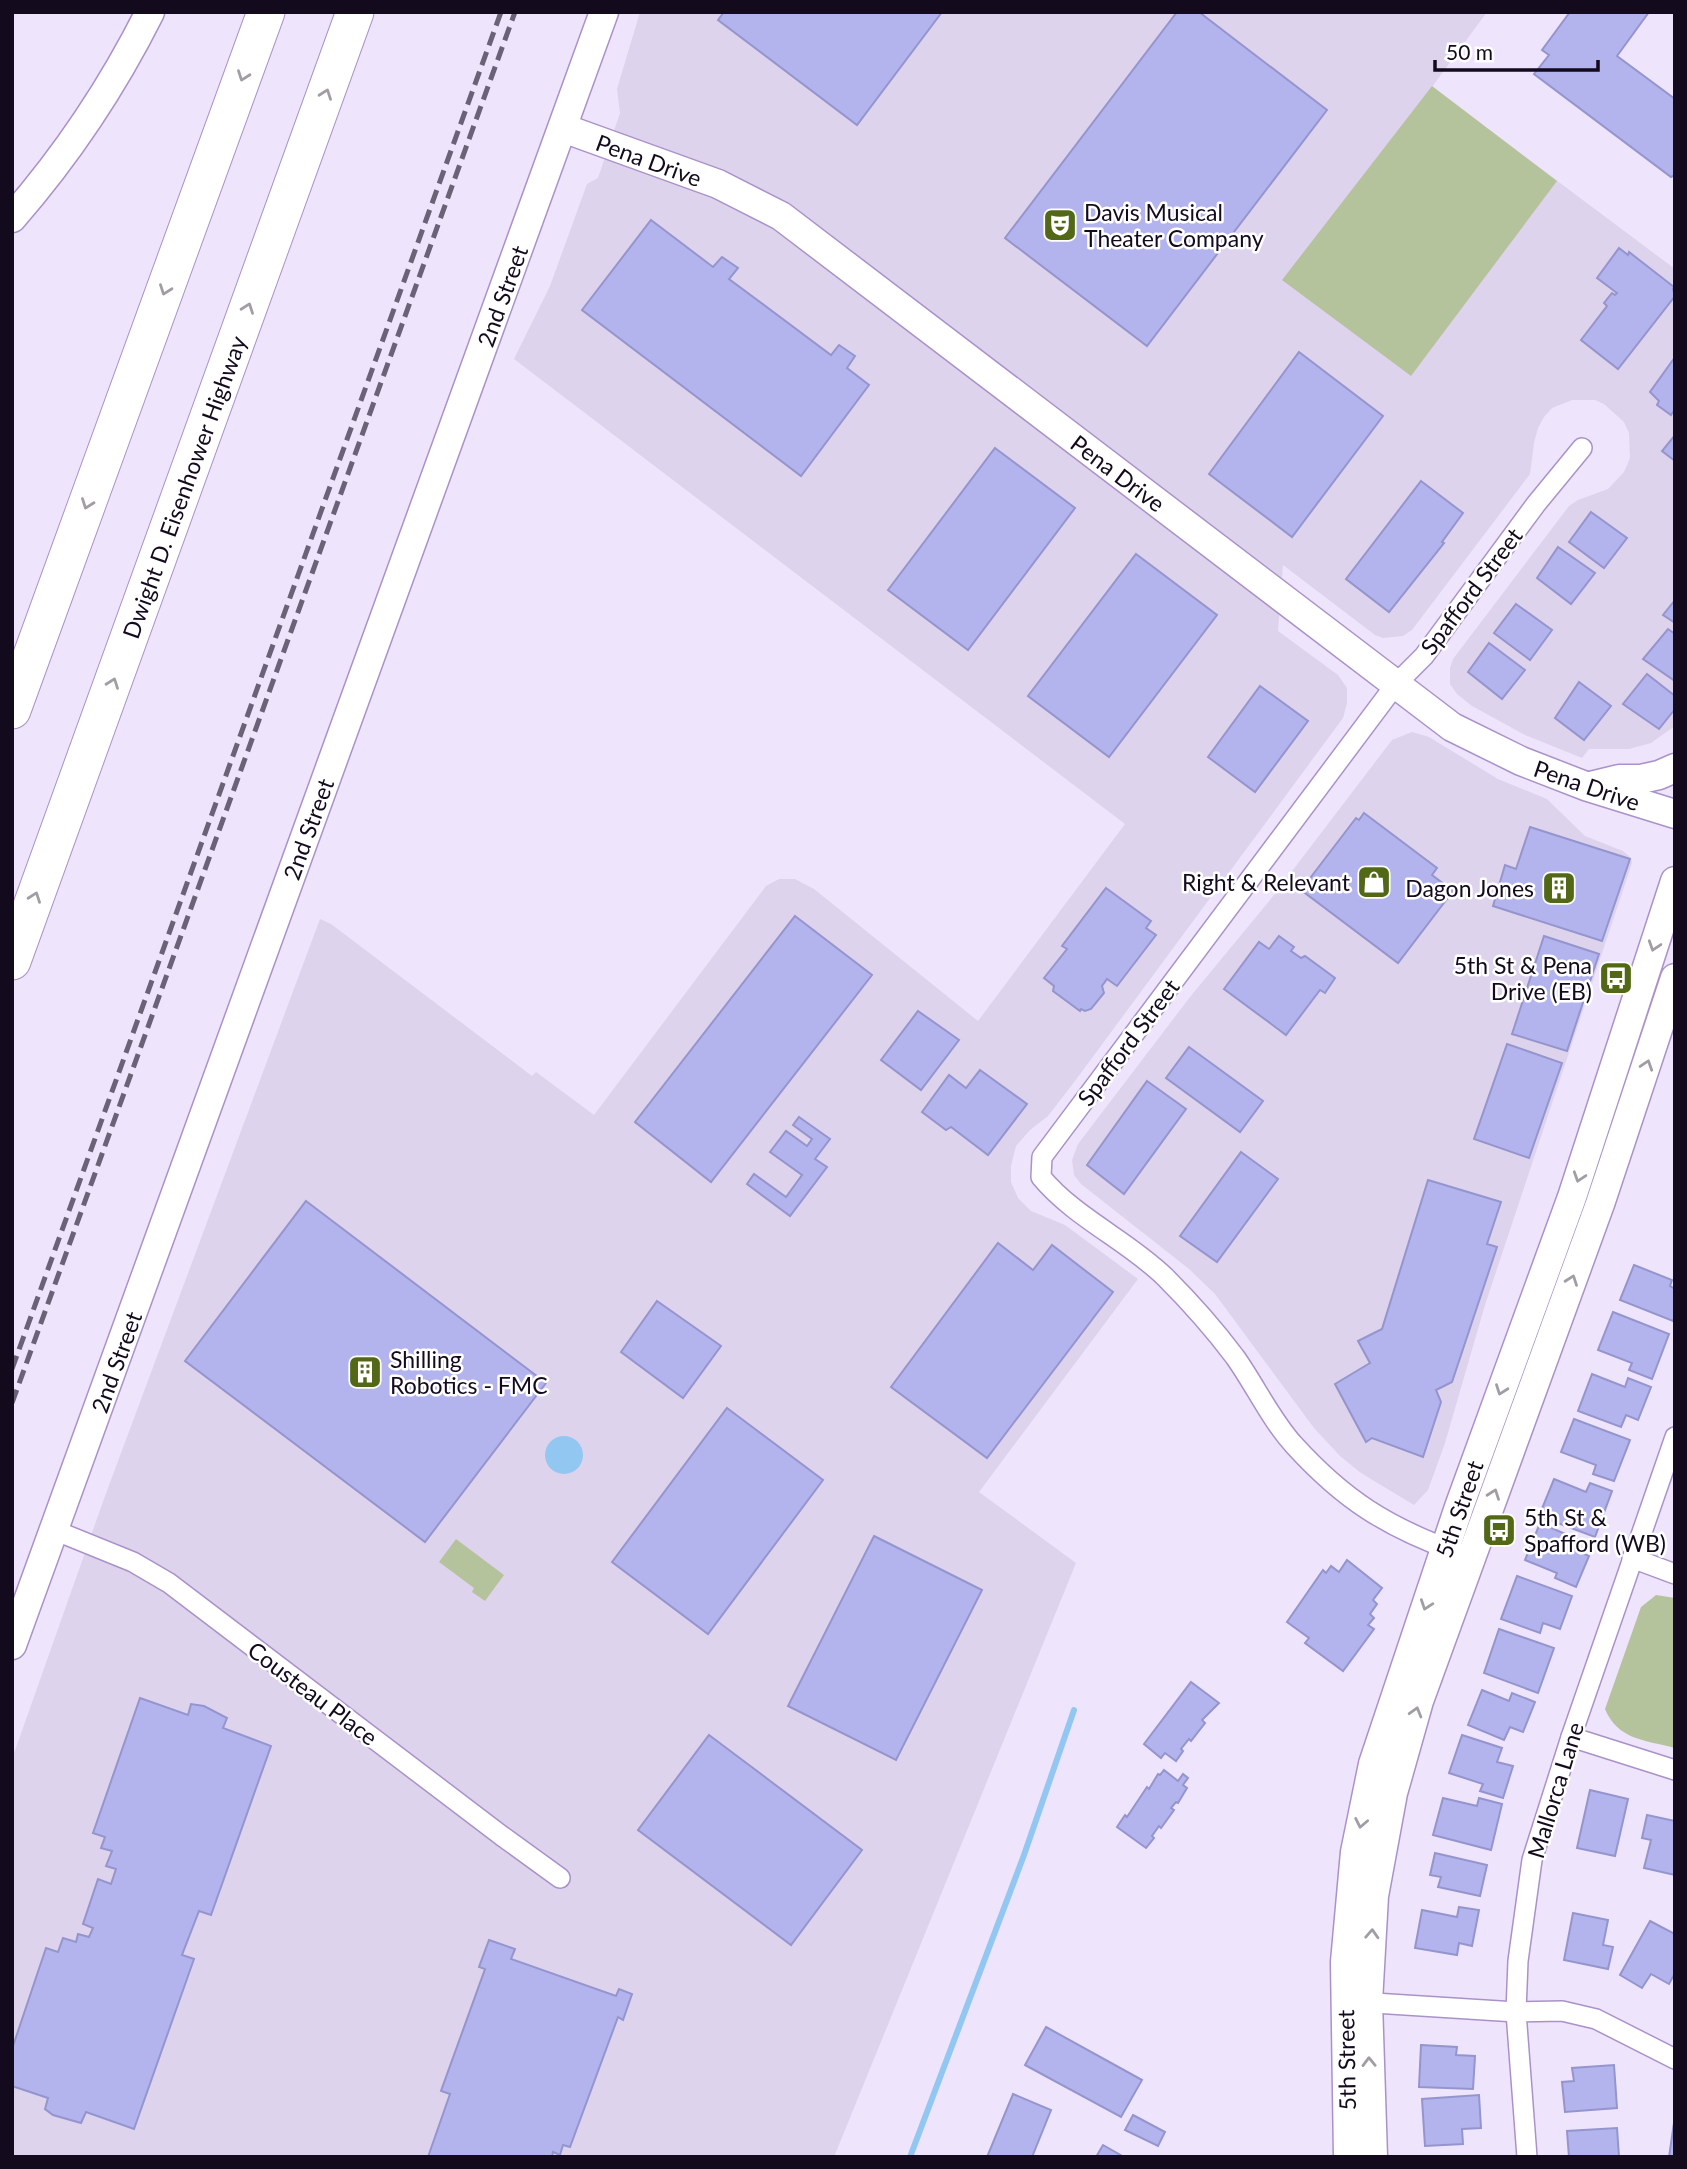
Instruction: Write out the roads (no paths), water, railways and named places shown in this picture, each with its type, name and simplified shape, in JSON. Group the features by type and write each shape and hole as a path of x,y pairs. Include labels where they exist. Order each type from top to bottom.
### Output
{"highway":[{"path":"12,710 266,12"},
{"name":"Dwight D. Eisenhower Highway","path":"12,961 355,12"}],"street":[{"path":"12,218 75,138 108,89 150,12"},
{"name":"2nd Street","path":"12,1645 604,12"},
{"name":"Pena Drive","path":"563,128 718,184 781,216 1452,727 1521,761 1588,787 1675,814"},
{"name":"Spafford Street","path":"1457,1553 1375,1517 1341,1492 1292,1444 1235,1357 1197,1310 1164,1276 1128,1245 1056,1195 1041,1177 1042,1157 1396,684 1424,656 1536,504 1582,448"},
{"path":"1588,787 1619,779 1641,779 1675,768"},
{"name":"5th Street","path":"1457,1553 1675,881"},
{"name":"5th Street","path":"1373,2157 1357,2002 1345,1962 1355,1852 1373,1763 1600,1204 1675,978"},
{"name":"Mallorca Lane","path":"1527,2157 1516,2012 1518,1961 1532,1860 1571,1737 1675,1437"},
{"name":"Cousteau Place","path":"54,1530 133,1562 169,1583 560,1878"},
{"path":"1632,1558 1675,1574"},
{"path":"1571,1737 1675,1770"},
{"path":"1357,2002 1516,2012 1562,2011 1596,2019 1675,2059"},
{"name":"5th Street","path":"1348,2157 1357,2002"}],"water":[{"path":"564,1436 577,1442 583,1455 577,1468 564,1474 551,1468 545,1455 551,1442"}],"waterway":[{"path":"910,2157 1024,1855 1074,1710"}],"railway":[{"path":"12,1369 501,12"},
{"path":"12,1403 515,12"}],"place":[{"name":"Davis Musical Theater Company","path":"1060,225"},
{"name":"Right & Relevant","path":"1374,882"},
{"name":"Dagon Jones","path":"1559,888"},
{"name":"5th St & Pena Drive (EB)","path":"1616,978"},
{"name":"Shilling Robotics - FMC","path":"365,1372"},
{"name":"5th St & Spafford (WB)","path":"1499,1530"}]}
